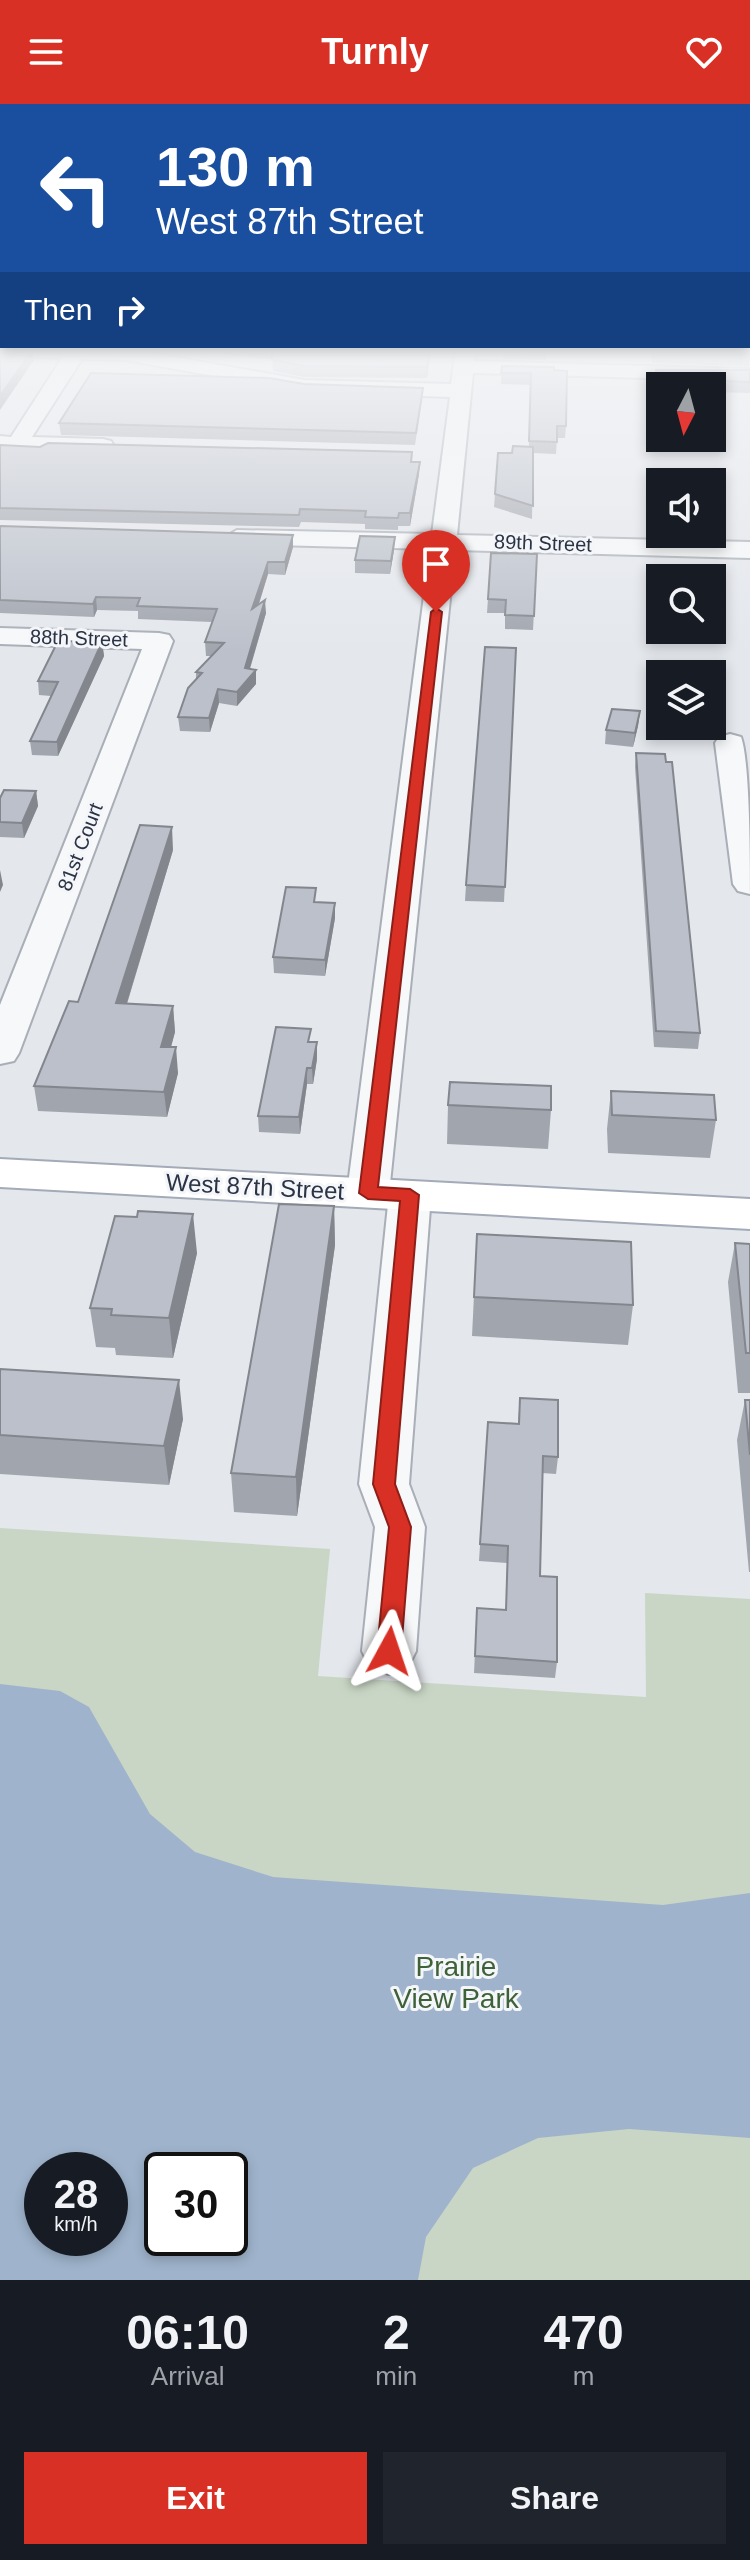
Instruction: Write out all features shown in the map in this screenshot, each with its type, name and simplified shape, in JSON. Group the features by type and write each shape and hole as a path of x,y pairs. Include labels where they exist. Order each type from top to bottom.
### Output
{"main road":[{"name":"West 87th Street","path":"0,1173 750,1214"}],"street":[{"path":"389,1651 400,1527 384,1484 389,1194 445,542 445,450"},
{"name":"89th Street","path":"208,536 750,550"},
{"name":"88th Street","path":"0,636 159,641"},
{"name":"81st Court","path":"0,1053 159,641"},
{"path":"730,743 750,884"}],"green space":[{"name":"Prairie View Park","path":"0,1528 330,1549 318,1676 646,1697 645,1593 750,1599 750,2280 0,2280"}],"water":[{"path":"0,1684 60,1691 89,1707 150,1814 195,1852 273,1877 663,1905 750,1893 750,2138 629,2129 538,2138 473,2168 426,2237 418,2280 0,2280"}],"building":[{"path":"0,450 412,452 411,462 420,462 410,513 399,513 398,518 365,517 366,511 300,509 299,515 0,508"},
{"path":"512,450 533,450 533,506 495,494 498,453 512,453"},
{"path":"0,526 293,535 285,562 268,562 252,609 265,600 245,668 256,670 237,692 218,689 209,718 178,717 188,688 202,673 196,672 224,643 205,642 217,609 137,606 140,598 96,597 93,604 0,600"},
{"path":"360,536 395,537 391,561 355,560"},
{"path":"491,553 537,554 534,616 505,615 506,600 488,599"},
{"path":"58,641 102,642 57,742 30,741 58,682 38,681"},
{"path":"485,647 516,648 505,887 466,885"},
{"path":"612,709 640,711 635,733 606,730"},
{"path":"636,753 665,754 666,762 672,762 700,1033 656,1031"},
{"path":"4,790 36,791 22,823 0,822 0,798"},
{"path":"140,825 172,827 116,1003 173,1006 161,1047 176,1047 164,1092 34,1086 69,1001 78,1002"},
{"path":"286,887 316,888 314,902 335,903 325,960 273,957"},
{"path":"276,1027 311,1029 308,1042 317,1042 312,1068 307,1068 299,1117 258,1116"},
{"path":"450,1082 551,1086 551,1110 448,1105"},
{"path":"611,1091 714,1095 716,1120 612,1115"},
{"path":"279,1204 334,1206 296,1477 231,1473"},
{"path":"138,1211 193,1214 169,1318 111,1315 112,1309 90,1308 115,1216 137,1217"},
{"path":"477,1234 631,1242 633,1305 474,1297"},
{"path":"735,1243 750,1244 750,1353 746,1353"},
{"path":"0,1369 179,1380 164,1446 0,1435"},
{"path":"520,1398 558,1400 558,1457 543,1456 540,1576 557,1577 557,1662 475,1656 477,1608 506,1610 508,1546 480,1544 488,1422 519,1424"},
{"path":"745,1400 750,1400 750,1455"}],"route":[{"path":"389,1651 400,1527 384,1484 410,1195 368,1193 436,612"}]}
